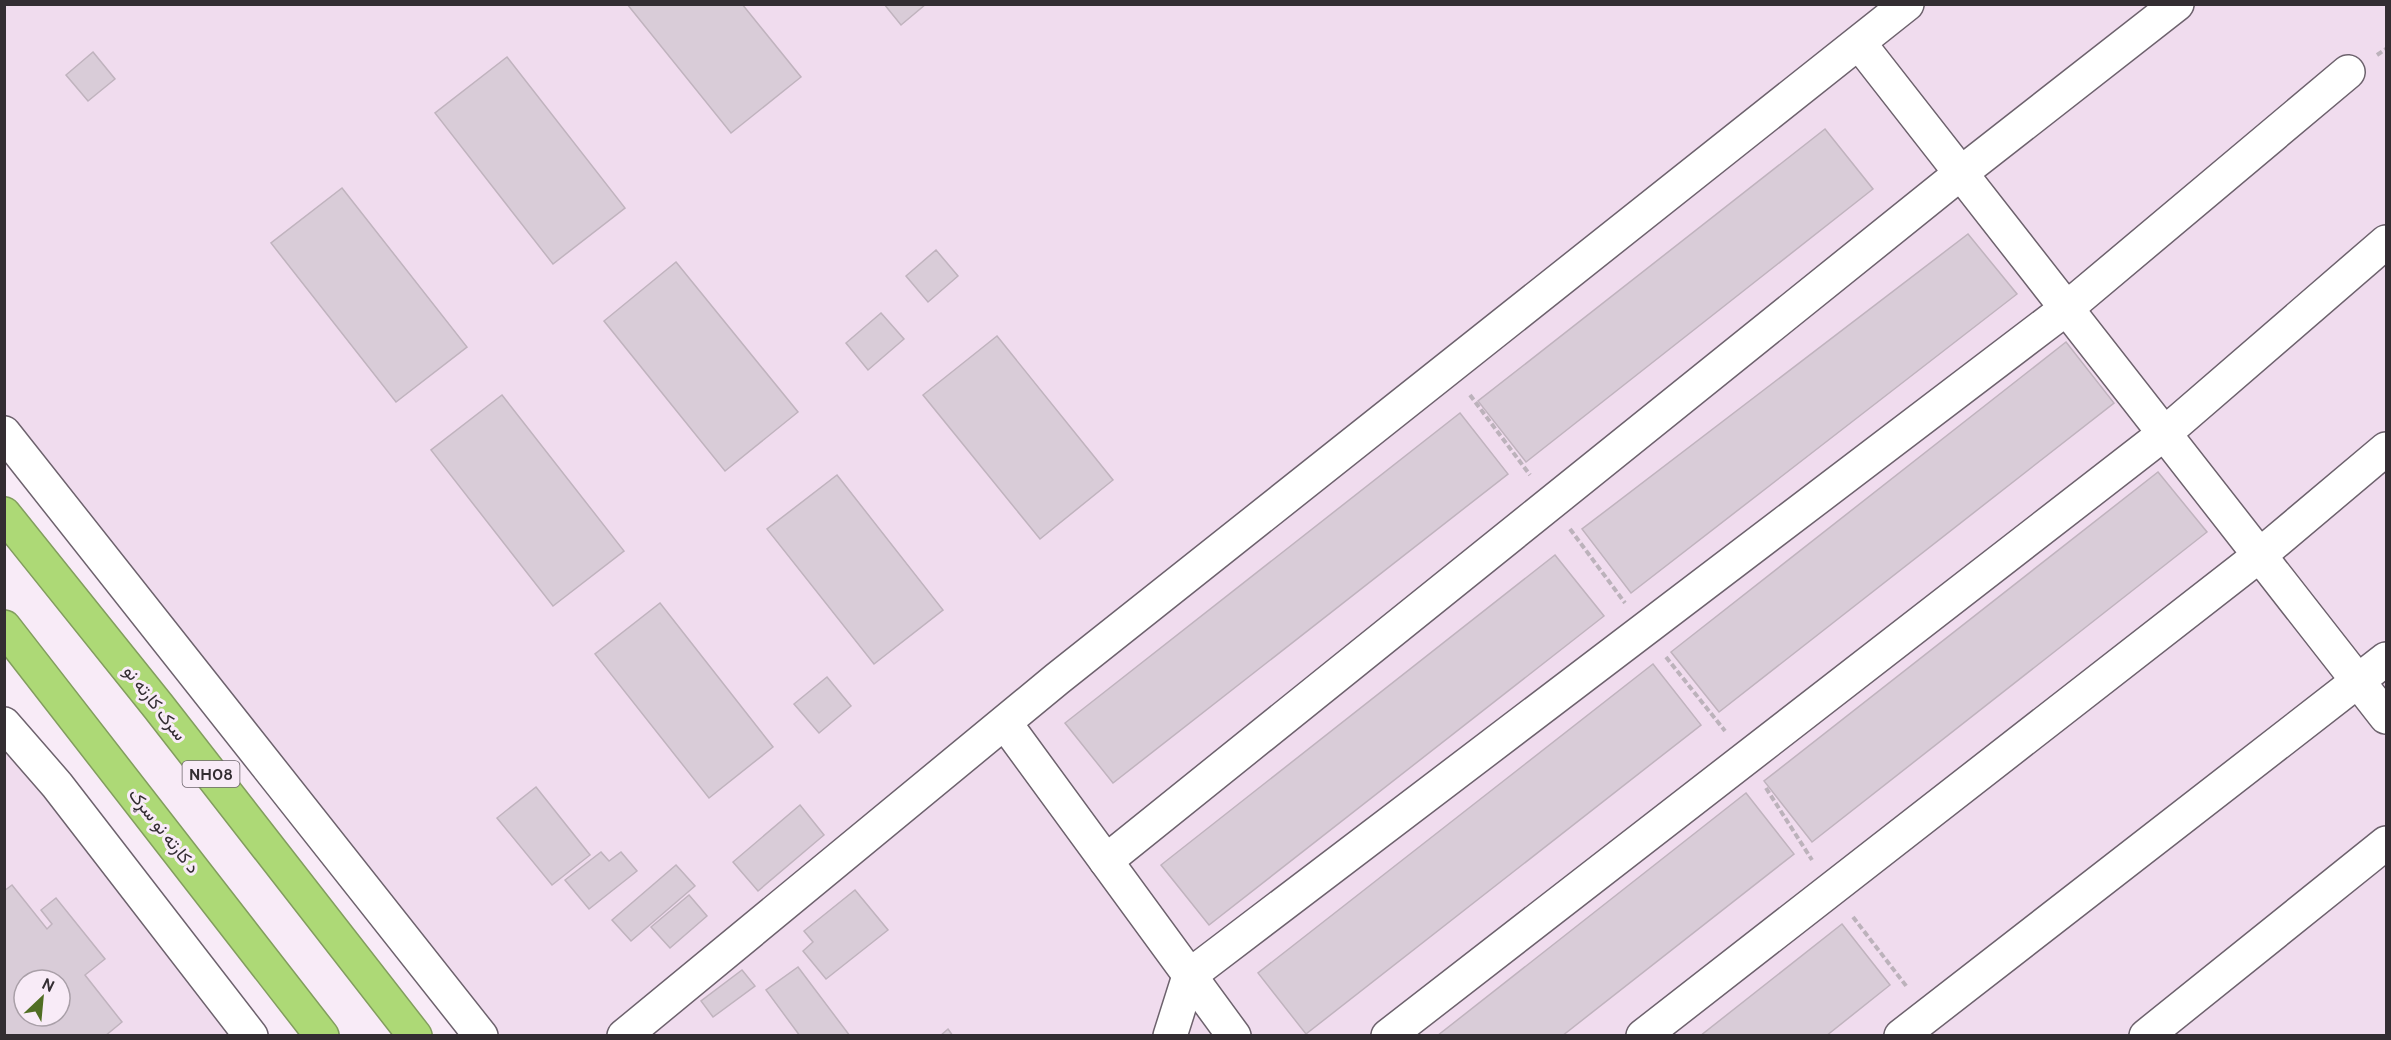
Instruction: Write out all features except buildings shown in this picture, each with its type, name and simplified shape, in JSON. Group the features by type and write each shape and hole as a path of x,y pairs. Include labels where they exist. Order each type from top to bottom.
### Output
{"highway":[{"name":"سرک کارته نو","path":"4,514 158,706 415,1035"},
{"name":"د کارته نو سړک","path":"4,627 322,1035"}],"street":[{"path":"624,1035 1005,723 1907,4"},
{"path":"1106,861 1961,173 2177,4"},
{"path":"1859,43 2386,717"},
{"path":"1170,1035 1189,976 2067,308 2348,72"},
{"path":"1388,1035 2165,433 2386,242"},
{"path":"4,433 482,1035"},
{"path":"1643,1035 2260,555 2386,449"},
{"path":"1900,1035 2386,659"},
{"path":"1005,723 1234,1035"},
{"path":"4,724 57,785 251,1035"},
{"path":"2146,1035 2386,843"}],"path":[{"path":"1450,367 1644,630 1746,757 1831,889 1927,1014"}],"shaded area":[{"path":"5,5 2386,5 2386,1035 481,1035 5,433"},
{"path":"4,724 251,1035 5,1035"}]}
